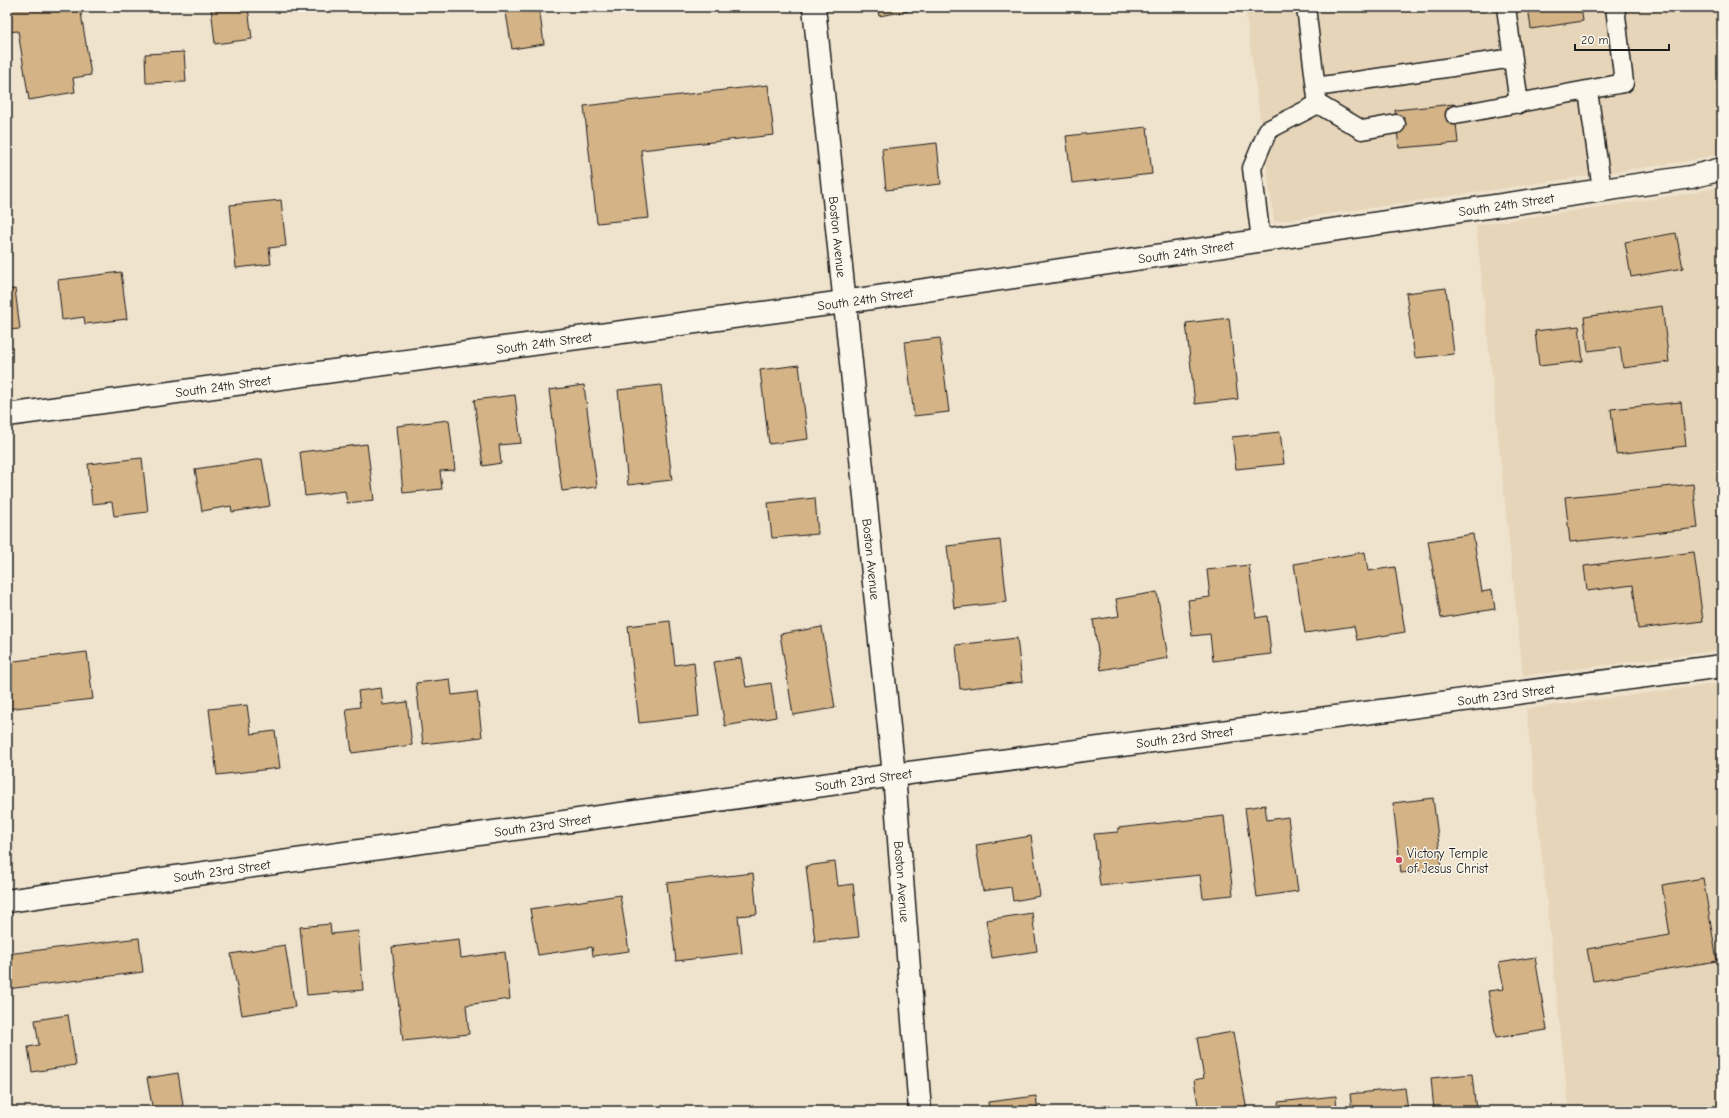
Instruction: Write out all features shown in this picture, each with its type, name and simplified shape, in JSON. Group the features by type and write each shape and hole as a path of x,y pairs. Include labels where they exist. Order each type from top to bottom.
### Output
{"street":[{"name":"Boston Avenue","path":"814,7 894,776 920,1111"},
{"name":"South 24th Street","path":"7,415 844,302 1691,177 1722,169"},
{"name":"South 23rd Street","path":"7,901 894,776 1722,666"}],"lane":[{"path":"1306,7 1317,96 1362,130 1396,124"},
{"path":"1506,7 1519,104"},
{"path":"1455,115 1624,83 1615,7"},
{"path":"1260,240 1252,168 1268,130 1317,96 1513,58"},
{"path":"1588,91 1602,190"}],"shaded area":[{"path":"1245,7 1719,7 1722,31 1722,153 1688,161 1274,222"},
{"path":"1722,186 1722,650 1523,676 1476,225 1693,193"},
{"path":"1722,683 1722,1111 1569,1111 1526,709"}],"building":[{"path":"7,7 80,7 91,75 73,78 75,92 29,100 18,31 7,32"},
{"path":"211,7 248,7 252,39 215,44"},
{"path":"505,7 539,7 544,44 512,49"},
{"path":"877,7 907,7 908,11 879,16"},
{"path":"1528,7 1581,7 1583,21 1531,29"},
{"path":"184,52 186,82 146,83 145,54"},
{"path":"768,85 774,135 641,150 649,218 597,223 584,106"},
{"path":"1454,104 1458,143 1399,148 1395,110"},
{"path":"1147,127 1152,174 1072,183 1066,136"},
{"path":"937,143 941,184 886,190 882,149"},
{"path":"281,200 286,246 269,248 271,264 236,268 230,205"},
{"path":"1676,233 1683,268 1631,277 1625,242"},
{"path":"121,272 127,319 85,324 84,317 62,320 58,280"},
{"path":"1446,288 1454,354 1415,358 1406,293"},
{"path":"15,289 20,329 7,330 7,290"},
{"path":"1662,306 1669,362 1623,368 1620,347 1588,351 1584,317"},
{"path":"1229,318 1238,399 1195,404 1186,323"},
{"path":"1579,326 1583,361 1539,366 1535,331"},
{"path":"940,338 949,412 914,416 905,342"},
{"path":"799,365 808,439 769,444 760,370"},
{"path":"584,385 597,487 562,491 549,390"},
{"path":"661,385 672,480 628,485 618,390"},
{"path":"515,395 521,443 499,445 501,463 483,466 474,400"},
{"path":"1681,402 1686,446 1616,454 1611,409"},
{"path":"449,420 455,470 440,471 442,489 403,493 397,426"},
{"path":"1280,432 1284,464 1236,469 1232,437"},
{"path":"367,444 374,500 347,503 345,491 305,496 300,452"},
{"path":"142,458 148,512 114,516 112,502 92,504 88,464"},
{"path":"262,459 270,506 232,512 231,506 202,511 195,469"},
{"path":"1693,484 1698,528 1570,542 1565,497"},
{"path":"815,498 818,534 772,538 768,503"},
{"path":"1473,534 1482,592 1492,590 1495,609 1441,618 1428,541"},
{"path":"1000,540 1007,602 954,608 947,546"},
{"path":"1365,552 1368,571 1395,567 1405,632 1357,640 1354,626 1305,633 1294,564"},
{"path":"1694,552 1703,621 1638,629 1633,585 1587,591 1584,566"},
{"path":"1249,565 1256,618 1267,616 1271,654 1213,661 1210,634 1192,636 1188,600 1210,597 1207,570"},
{"path":"1157,592 1168,658 1101,670 1093,620 1119,616 1116,599"},
{"path":"670,621 675,665 694,662 699,716 639,723 628,626"},
{"path":"822,627 835,708 793,715 780,634"},
{"path":"1017,638 1022,682 960,689 956,645"},
{"path":"87,652 93,699 7,709 7,662"},
{"path":"741,658 746,687 771,683 776,717 725,726 714,662"},
{"path":"450,679 452,695 477,692 482,737 423,744 416,683"},
{"path":"381,688 383,705 407,702 412,745 352,753 346,709 360,707 358,691"},
{"path":"247,705 251,734 275,731 280,768 217,775 209,709"},
{"path":"1433,798 1442,868 1401,873 1393,803"},
{"path":"1265,805 1267,820 1288,817 1298,891 1257,897 1245,808"},
{"path":"1224,816 1233,895 1203,898 1200,875 1100,886 1094,834 1118,832 1118,828"},
{"path":"1031,836 1040,896 1013,901 1011,887 983,891 976,845"},
{"path":"835,862 838,886 853,884 859,937 815,942 806,866"},
{"path":"753,873 757,914 738,916 742,953 676,961 667,883"},
{"path":"1703,878 1717,961 1593,981 1587,949 1670,935 1662,885"},
{"path":"620,895 629,951 593,956 592,947 538,955 530,909"},
{"path":"1032,913 1037,951 992,958 986,920"},
{"path":"330,924 331,934 358,931 363,990 307,995 300,927"},
{"path":"139,938 143,972 7,989 7,954"},
{"path":"459,939 461,958 505,952 510,999 466,1005 469,1034 403,1041 392,947"},
{"path":"285,945 295,1007 242,1015 231,954"},
{"path":"1535,957 1547,1030 1496,1038 1488,991 1504,989 1499,963"},
{"path":"68,1015 76,1065 32,1072 28,1047 39,1045 35,1020"},
{"path":"1233,1032 1247,1111 1199,1111 1194,1080 1204,1078 1197,1038"},
{"path":"178,1073 184,1111 153,1111 147,1078"},
{"path":"1472,1074 1476,1111 1434,1111 1431,1078"},
{"path":"1405,1088 1408,1111 1352,1111 1350,1094"},
{"path":"1036,1096 1038,1111 989,1111 988,1102"},
{"path":"1336,1096 1337,1111 1279,1111 1278,1102"}],"place":[{"name":"Victory Temple of Jesus Christ","path":"1399,860"}]}
